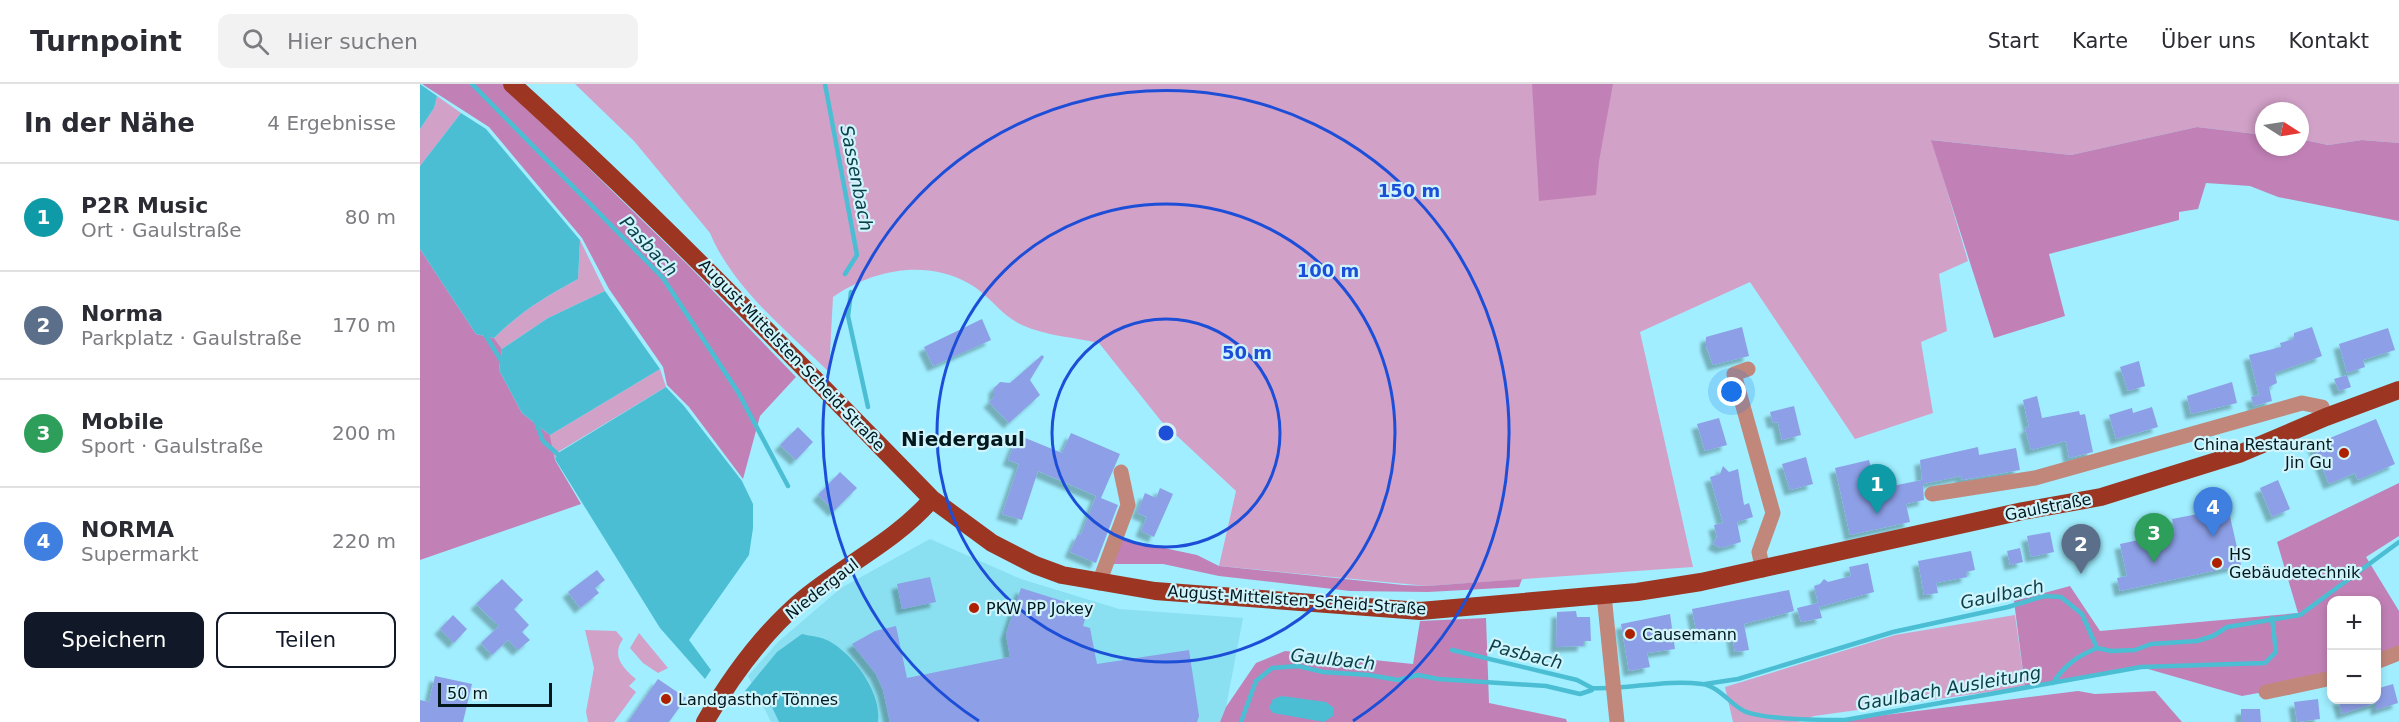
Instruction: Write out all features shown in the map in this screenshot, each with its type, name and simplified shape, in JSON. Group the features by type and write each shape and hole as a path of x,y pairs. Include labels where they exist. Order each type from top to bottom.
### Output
{"main road":[{"name":"August-Mittelsten-Scheid-Straße","path":"512,84 606,168 687,248 932,499 966,526 1015,556 1062,575 1155,591 1420,611 1604,595"},
{"name":"Gaulstraße","path":"1604,595 1701,582 1763,570 1866,545 2101,497 2239,454 2326,417 2399,390"},
{"name":"Niedergaul","path":"705,722 724,690 763,638 802,600 915,519 932,499"}],"street":[{"path":"1748,369 1734,374 1773,513 1759,552 1763,570"},
{"name":"Gaulstraße","path":"1932,494 2035,477 2302,403 2322,407 2326,417"},
{"path":"1099,583 1128,505 1121,472"},
{"path":"1604,595 1617,722"},
{"path":"2381,660 2399,653"},
{"path":"2265,692 2327,679"}],"shaded area":[{"path":"420,84 437,96 434,108 420,129"},
{"path":"422,84 503,84 688,265 796,377 760,416 743,479 689,407 667,385 663,367 609,289 582,238 489,127"},
{"path":"575,84 2399,84 2399,143 2362,140 2328,145 2309,141 2309,102 2255,102 2255,134 2197,127 2071,155 1932,140 1968,261 1939,274 1947,331 1921,342 1933,413 1855,439 1750,282 1640,332 1693,567 1427,586 1219,566 1236,491 1161,421 1099,343 1050,334 1022,325 1014,321 975,287 951,276 934,271 917,270 882,274 864,280 833,297 829,372 762,308 732,272 710,233 634,141"},
{"path":"1532,84 1613,84 1599,161 1596,195 1539,201"},
{"path":"437,96 461,113 420,166 420,129 434,108"},
{"path":"461,113 486,129 580,240 578,279 534,305 494,338 476,334 420,249 420,166"},
{"path":"2197,127 2255,134 2255,156 2309,156 2309,141 2328,145 2362,140 2399,143 2399,221 2278,197 2250,186 2206,183 2198,209 2179,212 2179,220 2049,254 2065,316 1994,338 1931,140 2071,155"},
{"path":"580,240 605,291 548,318 502,349 494,338 534,305 578,279"},
{"path":"420,249 476,334 494,338 502,349 499,370 522,413 550,435 555,460 581,504 420,560"},
{"path":"605,291 660,369 550,435 522,413 499,370 502,349 548,318"},
{"path":"660,369 666,387 558,452 555,459 550,435"},
{"path":"666,387 684,406 742,481 753,504 753,528 749,555 689,640 711,670 705,679 660,628 555,459 558,453"},
{"path":"2399,483 2399,536 2366,557 2399,611 2399,653 2381,660 2381,596 2327,596 2327,679 2322,681 2242,696 2141,667 2025,687 2014,601 2070,586 2100,631 2298,613 2277,542"},
{"path":"930,539 1021,579 1119,609 1243,618 1226,707 1220,722 771,722 748,676 778,642 841,588"},
{"path":"1122,539 1197,555 1219,566 1403,585 1427,586 1522,579 1519,587 1428,592 1350,591 1219,576 1163,564 1111,564"},
{"path":"2015,615 2025,687 1814,716 1797,722 1733,722 1725,687 1895,635"},
{"path":"1486,618 1489,703 1566,719 1567,722 1220,722 1226,707 1256,663 1285,651 1413,664 1420,621"},
{"path":"585,630 616,631 623,639 618,651 620,661 636,679 629,686 636,692 614,722 588,722 586,712 594,668"},
{"path":"639,633 668,668 658,673 643,663 630,648"},
{"path":"802,634 829,641 857,665 876,699 878,722 779,722 772,707 753,701 745,691 777,652"},
{"path":"2078,691 2095,694 2155,691 2182,722 1828,722"},
{"path":"1282,696 1326,702 1334,708 1333,716 1324,722 1273,713 1269,708 1273,699"}],"building":[{"path":"982,319 991,340 933,366 924,347"},
{"path":"1742,327 1749,356 1713,365 1706,346 1706,337"},
{"path":"2312,327 2322,356 2275,373 2277,383 2269,387 2272,401 2254,406 2251,397 2259,395 2249,355 2281,347 2280,343 2294,339 2294,333"},
{"path":"2388,328 2395,350 2363,360 2365,367 2347,373 2339,344"},
{"path":"1042,355 1044,357 1030,380 1040,395 1009,423 989,402 994,397 994,388 1000,382 1010,383"},
{"path":"2139,361 2145,386 2128,391 2120,367"},
{"path":"2347,375 2351,387 2339,391 2334,379"},
{"path":"2232,382 2237,403 2191,414 2187,396"},
{"path":"2037,396 2042,418 2079,411 2080,415 2085,414 2093,452 2069,458 2066,441 2031,450 2025,428 2029,427 2023,400"},
{"path":"1794,406 1801,435 1782,440 1778,422 1773,423 1770,412"},
{"path":"2152,407 2158,427 2116,439 2109,415 2132,408 2133,413"},
{"path":"1719,418 1727,445 1705,451 1697,424"},
{"path":"2376,419 2395,464 2358,480 2355,473 2329,484 2313,445"},
{"path":"798,427 813,442 796,460 780,445"},
{"path":"1071,433 1120,454 1101,498 1038,471 1022,520 1002,514 1019,464 1008,460 1018,435 1062,453"},
{"path":"1978,447 1979,455 2016,448 2020,470 1962,480 1961,476 1923,484 1924,500 1906,504 1910,522 1850,535 1835,468 1869,460 1877,489 1922,480 1920,460"},
{"path":"1806,457 1813,484 1790,490 1782,464"},
{"path":"1723,466 1729,472 1738,469 1744,505 1749,503 1753,517 1737,522 1741,542 1721,548 1713,544 1717,537 1714,525 1723,523 1710,477 1720,474"},
{"path":"840,472 857,488 834,511 818,495"},
{"path":"2278,480 2290,509 2272,517 2260,488"},
{"path":"1160,488 1173,494 1154,537 1141,531 1147,517 1137,513 1145,493 1156,498"},
{"path":"1096,496 1118,505 1096,563 1070,552 1078,534 1081,535"},
{"path":"2224,509 2229,512 2241,565 2120,591 2117,578 2127,576 2120,544 2175,532 2172,519"},
{"path":"2050,532 2054,552 2031,557 2027,536"},
{"path":"2020,548 2023,562 2010,565 2007,551"},
{"path":"1971,551 1975,570 1966,572 1967,577 1936,583 1938,593 1924,595 1918,561"},
{"path":"1868,563 1874,592 1819,607 1822,618 1801,622 1797,608 1818,603 1814,586 1820,584 1824,579 1828,582 1851,576 1849,567"},
{"path":"597,570 605,580 595,588 599,593 580,608 568,592"},
{"path":"930,577 936,602 902,609 897,584"},
{"path":"502,579 523,600 514,609 529,625 522,632 530,640 518,650 508,640 492,655 481,643 499,626 476,604"},
{"path":"1021,588 1088,609 1083,626 1090,628 1097,664 1189,650 1199,716 1197,722 890,722 883,690 876,674 852,644 875,631 896,626 907,678 1010,657 1006,634"},
{"path":"1789,590 1794,611 1744,624 1749,650 1735,652 1731,630 1697,636 1692,609"},
{"path":"1576,611 1577,617 1590,617 1591,641 1583,641 1583,646 1556,647 1557,612"},
{"path":"1670,614 1675,649 1647,653 1650,667 1629,671 1621,624"},
{"path":"453,615 467,629 454,643 440,629"},
{"path":"435,676 472,684 463,722 420,722 420,700 429,702"},
{"path":"658,679 686,698 669,722 628,722"},
{"path":"2393,684 2398,703 2376,710 2376,704 2381,704 2381,688"},
{"path":"2318,699 2320,719 2297,722 2294,702"},
{"path":"2339,704 2373,704 2342,714"},
{"path":"2241,709 2260,709 2261,722 2241,722"}],"waterway":[{"name":"Pasbach","path":"472,84 663,278 738,392 788,486"},
{"name":"Sassenbach","path":"825,84 857,255 845,274"},
{"name":"Sassenbach","path":"851,292 848,316 868,407"},
{"path":"483,331 502,362"},
{"path":"536,422 543,441 562,458"},
{"name":"Gaulbach","path":"1705,684 1738,679 1893,632 2008,607 2044,596 2061,597 2082,614 2097,648 2111,651 2135,650 2151,644 2197,641 2213,636 2227,627 2300,615 2399,542"},
{"name":"Gaulbach Ausleitung","path":"1241,722 1256,681 1272,668 1298,666 1323,672 1369,675 1398,680 1418,675 1438,679 1546,686 1580,694 1592,688 1674,683 1702,684 1714,688 1739,708 1753,714 1793,719 1845,720 2141,667 2265,663 2276,652 2272,618"},
{"path":"2053,683 2072,662 2097,648"},
{"name":"Pasbach","path":"1452,650 1577,680 1592,688"}],"place":[{"name":"China Restaurant Jin Gu","path":"2344,453"},
{"name":"P2R Music","path":"1877,514"},
{"name":"NORMA","path":"2213,537"},
{"name":"Mobile","path":"2154,563"},
{"name":"HS Gebäudetechnik","path":"2217,563"},
{"name":"Norma","path":"2081,574"},
{"name":"PKW PP Jokey","path":"974,608"},
{"name":"Causemann","path":"1630,634"},
{"name":"Landgasthof Tönnes","path":"666,699"}],"district":[{"name":"Niedergaul","path":"963,439"}]}
